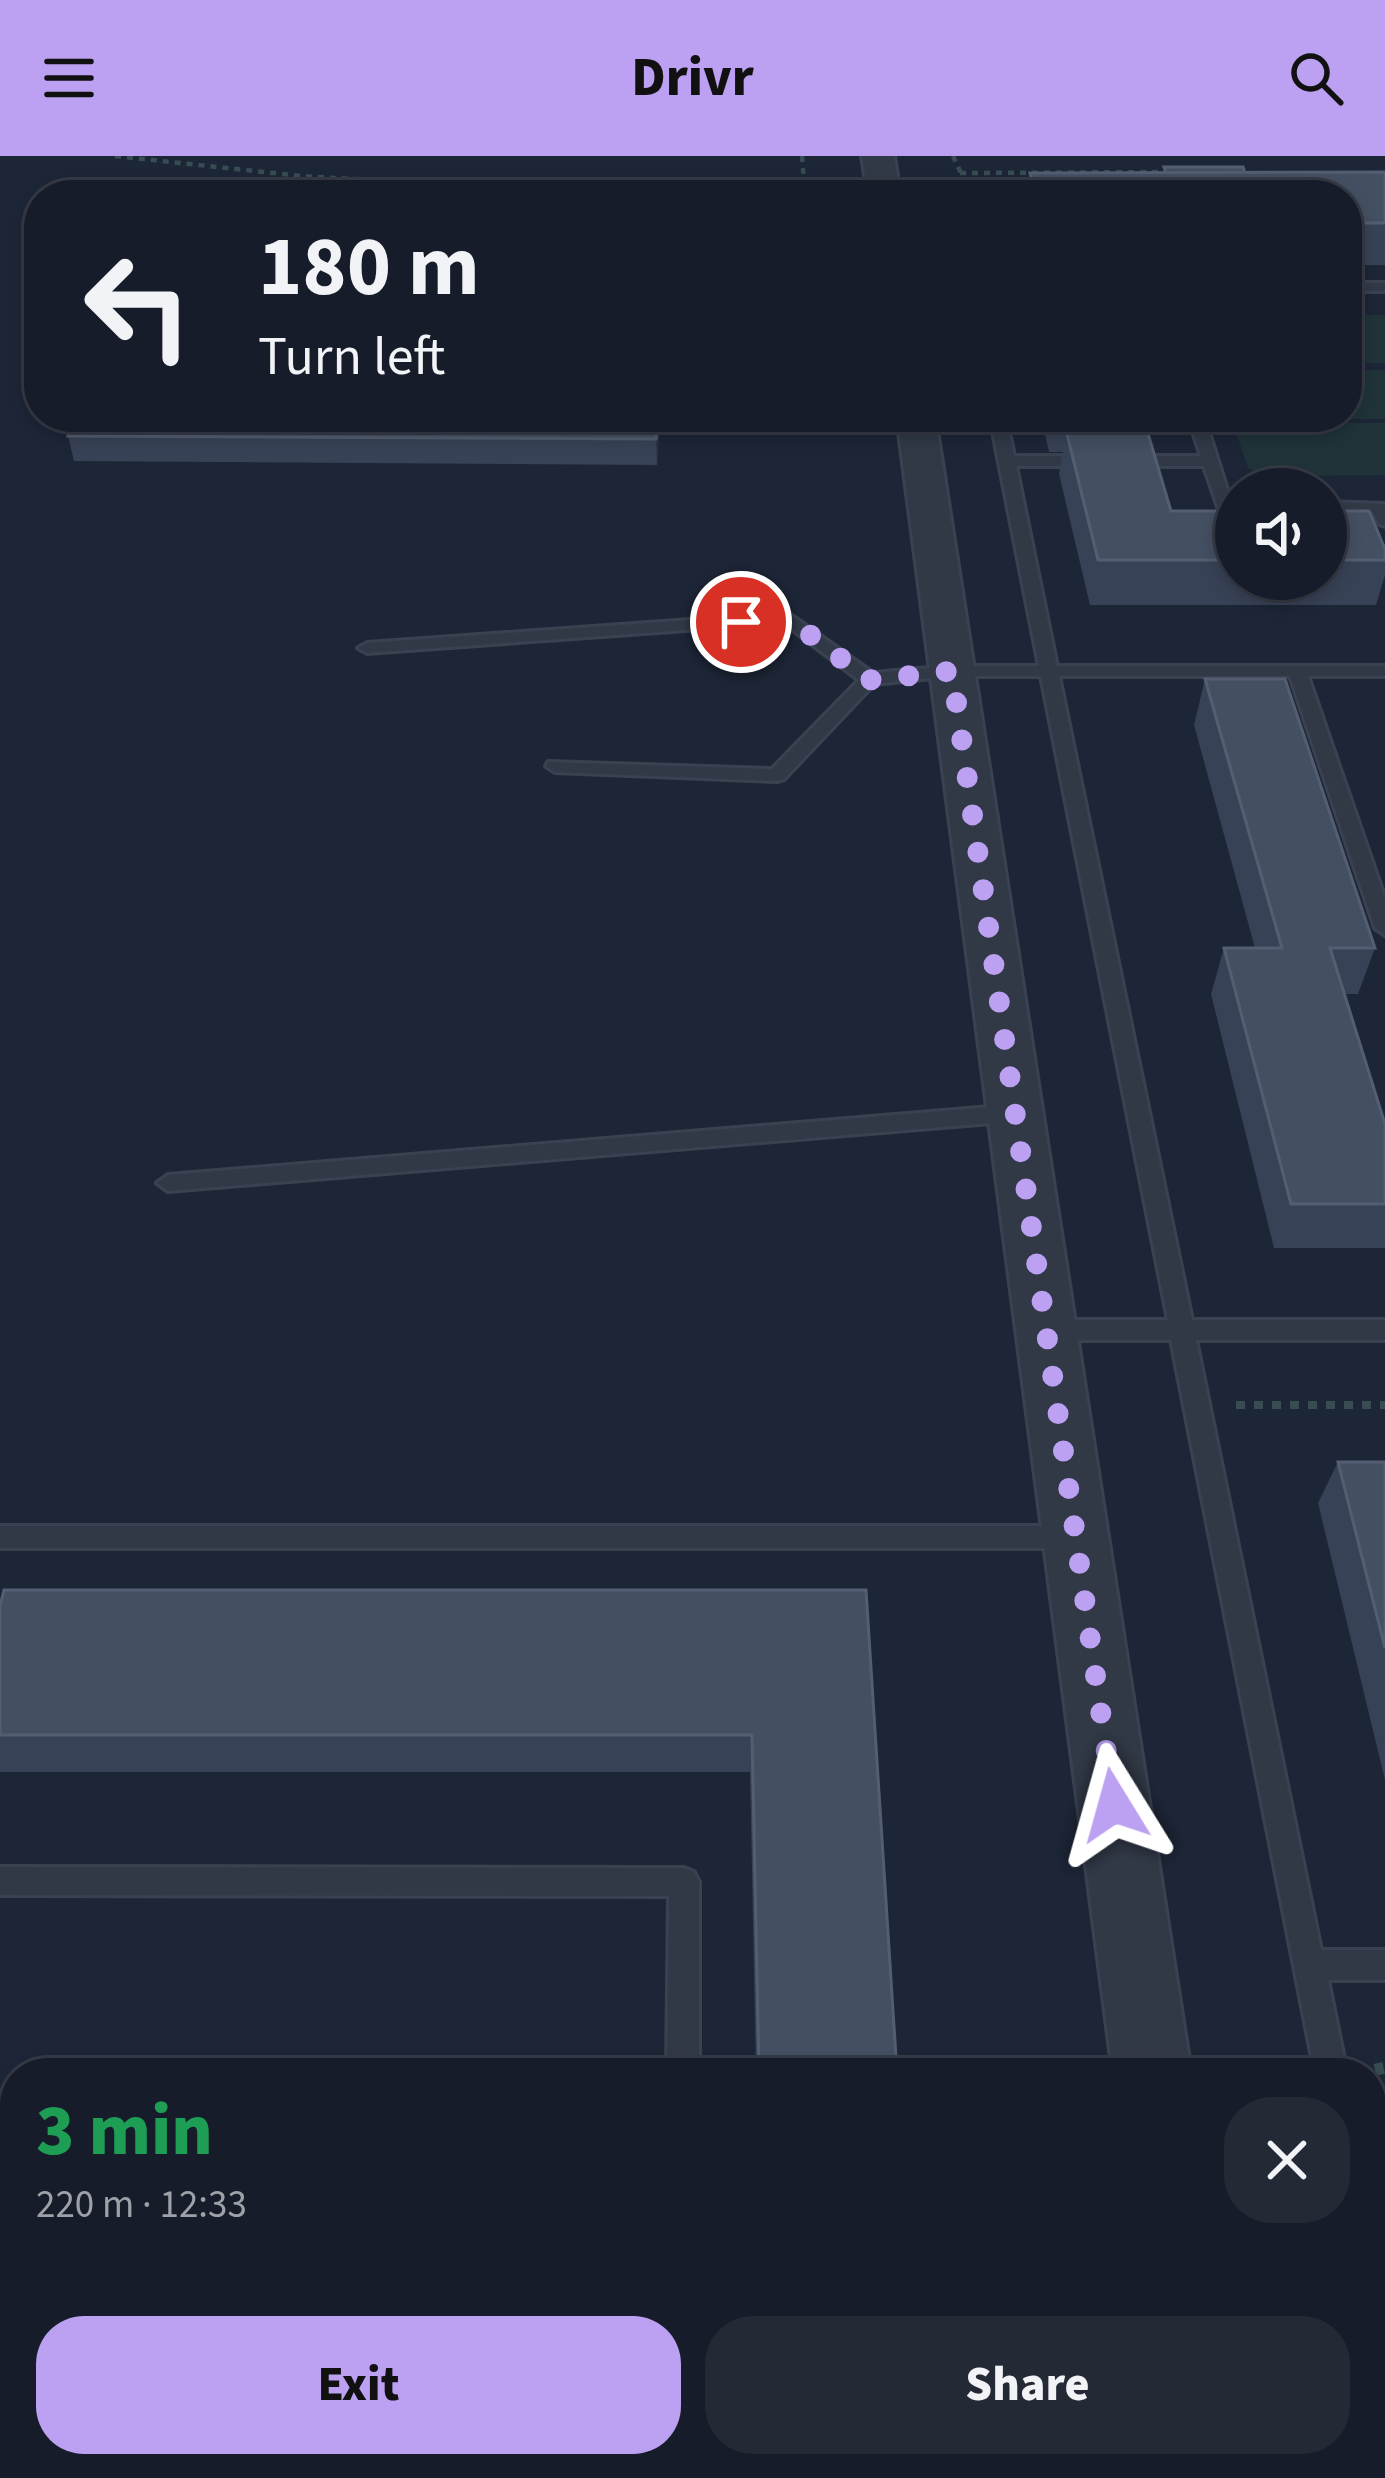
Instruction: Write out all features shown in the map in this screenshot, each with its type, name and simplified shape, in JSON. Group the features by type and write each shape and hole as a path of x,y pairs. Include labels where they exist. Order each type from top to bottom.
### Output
{"street":[{"path":"918,432 1150,2058"}],"lane":[{"path":"1001,432 1328,2058"},
{"path":"1201,432 1215,475"},
{"path":"1006,461 1210,461"},
{"path":"1347,507 1379,507 1385,521"},
{"path":"367,648 788,618 869,680"},
{"path":"556,766 777,775 869,680 952,671 1385,671"},
{"path":"1297,671 1385,928"},
{"path":"168,1183 1015,1113"},
{"path":"1046,1330 1385,1330"},
{"path":"0,1537 1076,1537"},
{"path":"0,1881 684,1882 683,2058"},
{"path":"1310,1965 1385,1965"}],"path":[{"path":"115,156 371,180"},
{"path":"952,156 964,180"},
{"path":"960,173 1184,172"},
{"path":"1197,1406 1385,1406"}],"green space":[{"path":"1362,315 1385,315 1385,363 1362,363"},
{"path":"1362,370 1385,370 1385,419 1362,419"},
{"path":"1362,423 1385,423 1385,475 1347,475 1347,468 1248,468 1236,432 1362,432"}],"building":[{"path":"1164,167 1243,167 1245,173 1166,173"},
{"path":"1385,172 1385,223 1362,223 1362,180 1032,180 1030,173"},
{"path":"70,432 657,432 656,439 68,436"},
{"path":"1066,432 1148,432 1171,511 1215,511 1215,560 1098,560"},
{"path":"1347,511 1369,511 1385,560 1347,560"},
{"path":"1205,679 1285,679 1375,948 1330,948 1385,1124 1385,1204 1291,1204 1224,948 1282,948"},
{"path":"1338,1462 1385,1462 1385,1648"},
{"path":"4,1590 866,1590 896,2058 759,2058 752,1735 0,1735"}],"route":[{"path":"741,622 788,618 869,680 952,671 1114,1805"}]}
